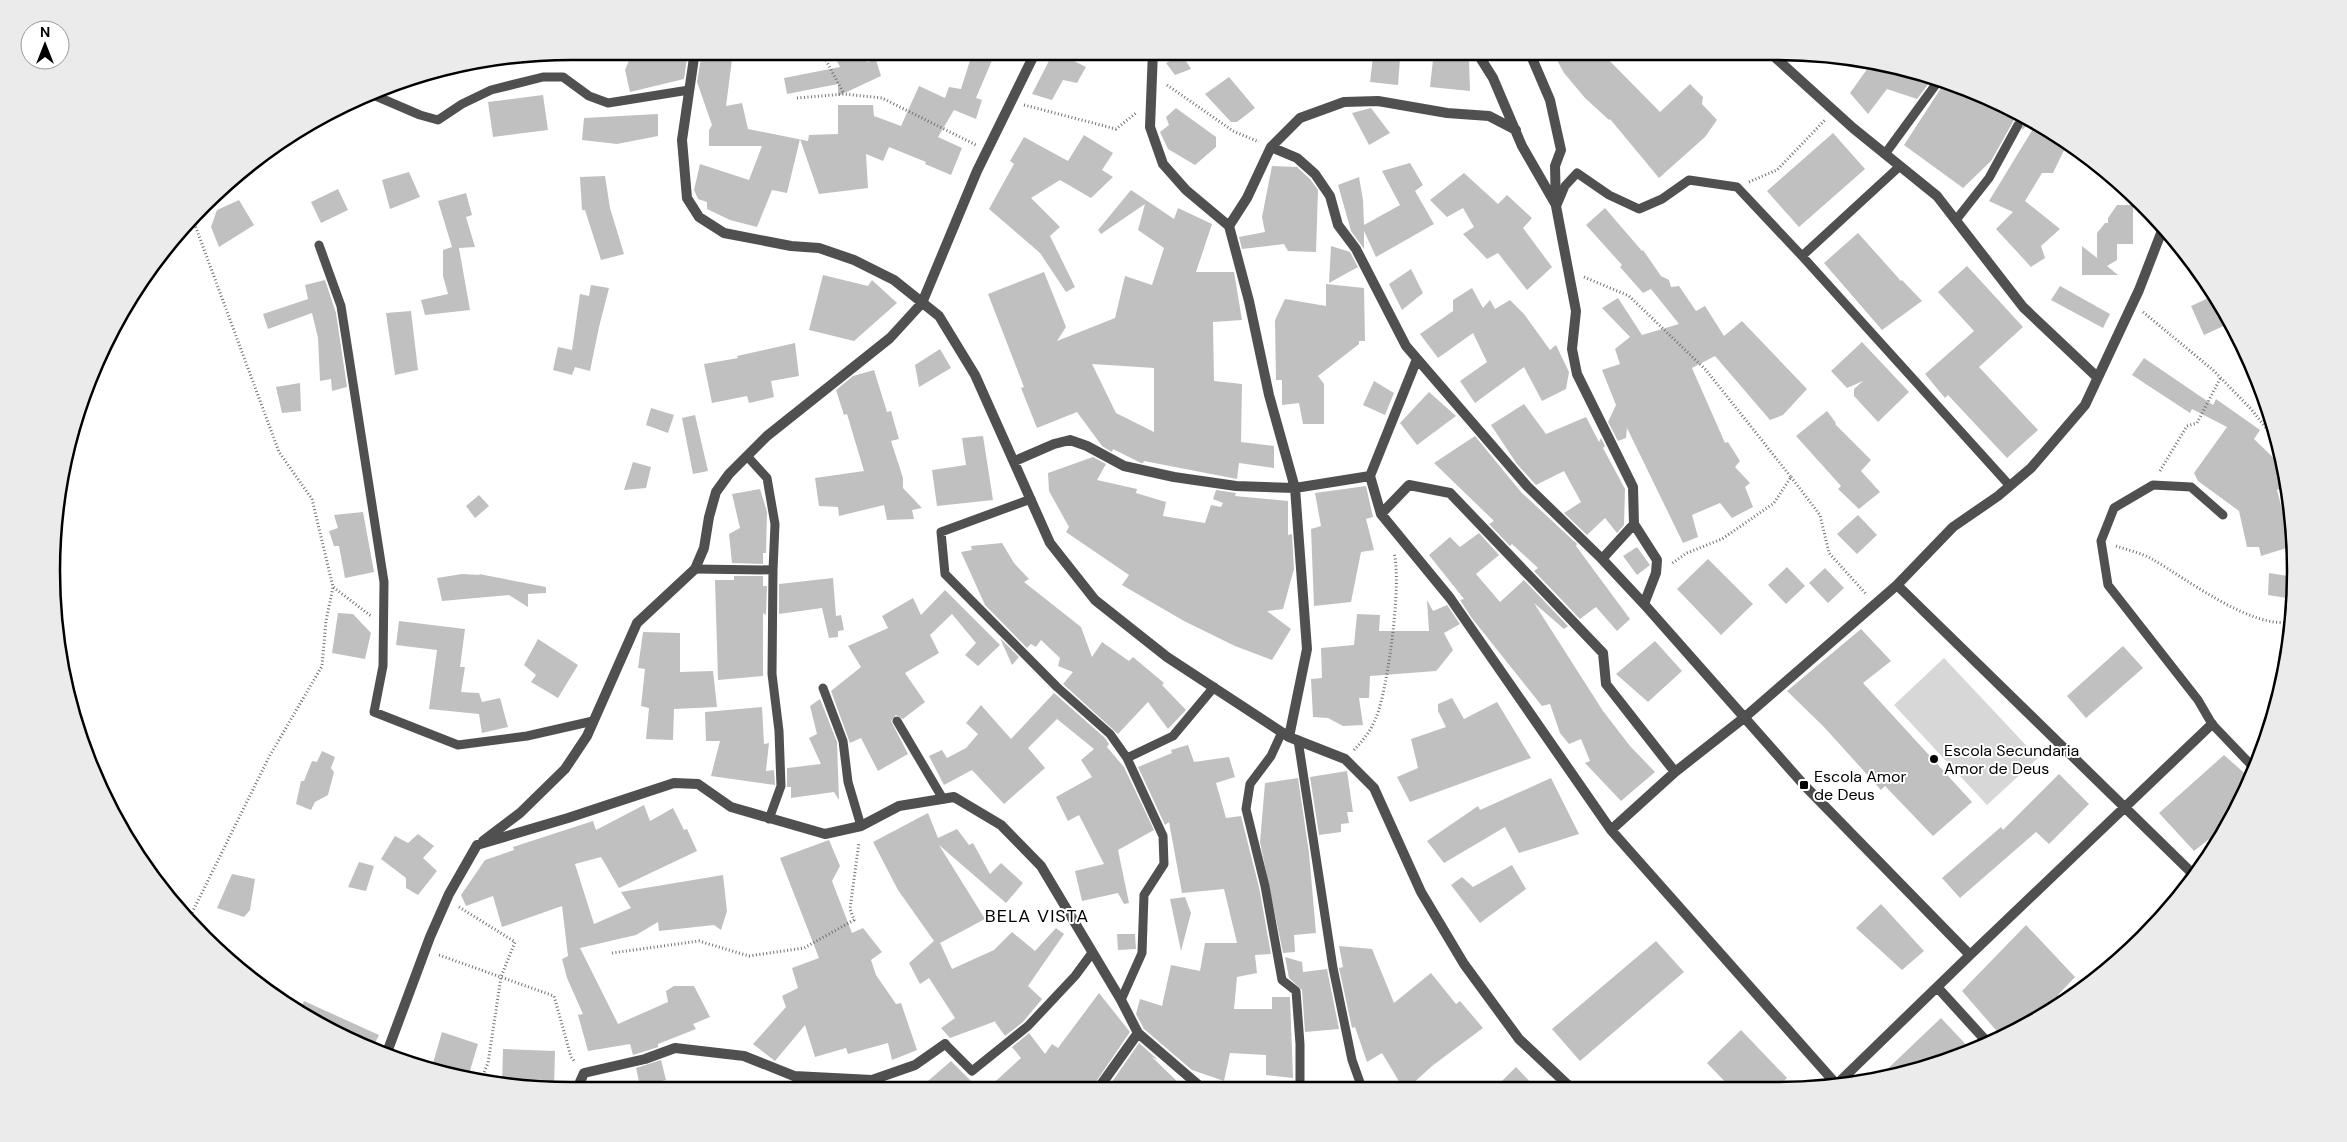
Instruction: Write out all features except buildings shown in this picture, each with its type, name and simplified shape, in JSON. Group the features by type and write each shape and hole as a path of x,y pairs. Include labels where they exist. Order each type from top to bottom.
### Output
{"street":[{"path":"694,60 682,140 687,198 699,217 724,233 791,246 819,248 854,260 894,280 939,316 975,375 1050,543 1095,600 1167,657 1290,736 1345,760 1374,788 1421,892 1464,964 1519,1039 1565,1082"},
{"path":"389,1048 446,899 477,845 520,812 565,769 594,722 636,624 694,569 704,548 709,517 716,492 729,474 766,436 890,338 922,303 987,151 1032,60"},
{"path":"1153,60 1150,127 1163,164 1186,190 1229,226 1243,275 1269,395 1296,488 1307,649 1290,736"},
{"path":"1482,60 1493,78 1522,146 1556,206"},
{"path":"1533,60 1550,100 1561,150 1555,166 1556,206 1576,311 1572,349 1577,374 1632,487 1634,524 1657,560 1656,573 1644,604"},
{"path":"1778,60 1834,111 1937,196 2023,307 2097,377"},
{"path":"1229,226 1247,198 1271,147 1300,118 1344,102 1378,102 1447,113 1490,116 1516,130"},
{"path":"1271,147 1297,158 1315,174 1330,196 1338,225 1356,249 1406,346 1417,359 1527,486 1602,559 1644,604 1804,785 1970,955"},
{"path":"1611,830 1675,772 1745,717 1897,585 1953,527 2010,486 2030,468 2085,405 2138,290 2160,234"},
{"path":"1417,359 1370,476 1382,514 1450,598 1611,830 1831,1079"},
{"path":"1015,461 1054,444 1070,440 1087,446 1124,466 1174,477 1236,486 1296,488 1370,476"},
{"path":"1382,514 1409,484 1450,493 1603,653 1606,684 1675,772"},
{"path":"1602,559 1634,524"},
{"path":"1897,585 2189,871"},
{"path":"1846,1077 1970,955 2212,724"},
{"path":"477,845 568,818 674,783 698,784 730,807 824,834 861,826 899,806 954,798 1001,825 1042,866 1138,1033 1196,1082"},
{"path":"1938,988 1983,1038"},
{"path":"1103,1082 1138,1033"},
{"path":"580,1082 584,1073 645,1059 675,1048 744,1056 794,1076 872,1080 915,1065 945,1044"}],"lane":[{"path":"379,97 420,115 438,120 462,104 491,90 544,77 563,77 589,96 608,103 689,90"},
{"path":"1885,154 1935,85"},
{"path":"1956,220 1989,178 2018,125"},
{"path":"1802,256 1900,166"},
{"path":"1556,206 1565,186 1577,173 1609,196 1639,209 1662,199 1689,180 1737,187 2010,486"},
{"path":"319,245 341,306 384,582 383,666 374,712 458,745 527,736 594,722"},
{"path":"747,456 766,478 775,524 772,674 779,731 780,786 769,819"},
{"path":"2223,515 2191,487 2152,485 2114,508 2101,541 2108,585 2198,700 2212,724 2249,763"},
{"path":"1031,499 942,532 945,574 1057,687 1110,734 1127,758 1163,836 1164,864 1144,895 1142,953 1120,1000"},
{"path":"694,569 773,570"},
{"path":"1127,758 1173,736 1214,687"},
{"path":"823,688 843,741 848,782 861,826"},
{"path":"897,721 943,799"},
{"path":"1290,736 1333,968 1352,1060 1360,1082"},
{"path":"1290,736 1271,756 1250,784 1246,809 1264,886 1282,980 1296,991 1300,1044 1300,1082"},
{"path":"945,1044 972,1071 1028,1026 1075,976 1092,954"}],"path":[{"path":"826,60 844,94"},
{"path":"1152,72 1175,93 1233,131 1271,147"},
{"path":"797,98 844,94 882,98 987,151"},
{"path":"1012,102 1116,129 1151,101"},
{"path":"1737,187 1777,170 1834,111"},
{"path":"191,912 269,758 322,666 326,620 332,587 312,499 279,452 195,225"},
{"path":"1569,270 1629,296 1706,370 1820,515 1828,553 1875,604"},
{"path":"2131,302 2221,377 2267,429"},
{"path":"2152,485 2187,426 2196,423 2221,377"},
{"path":"1656,573 1687,553 1722,539 1774,502 1791,477"},
{"path":"2101,541 2150,558 2234,610 2284,623"},
{"path":"1345,760 1364,740 1375,720 1388,672 1394,600 1395,559 1392,550"},
{"path":"332,587 384,625"},
{"path":"612,953 699,941 749,956 804,948 854,920 850,909 861,826"},
{"path":"446,899 515,942 501,977 488,1063 483,1074"},
{"path":"425,950 554,996 571,1057 584,1073 603,1082"}],"shaded area":[{"path":"1944,658 2038,758 1987,805 1894,705"}],"place":[{"name":"Escola Secundaria Amor de Deus","path":"1934,759"},
{"name":"Escola Amor de Deus","path":"1804,785"}],"district":[{"name":"BELA VISTA","path":"1037,916"}]}
